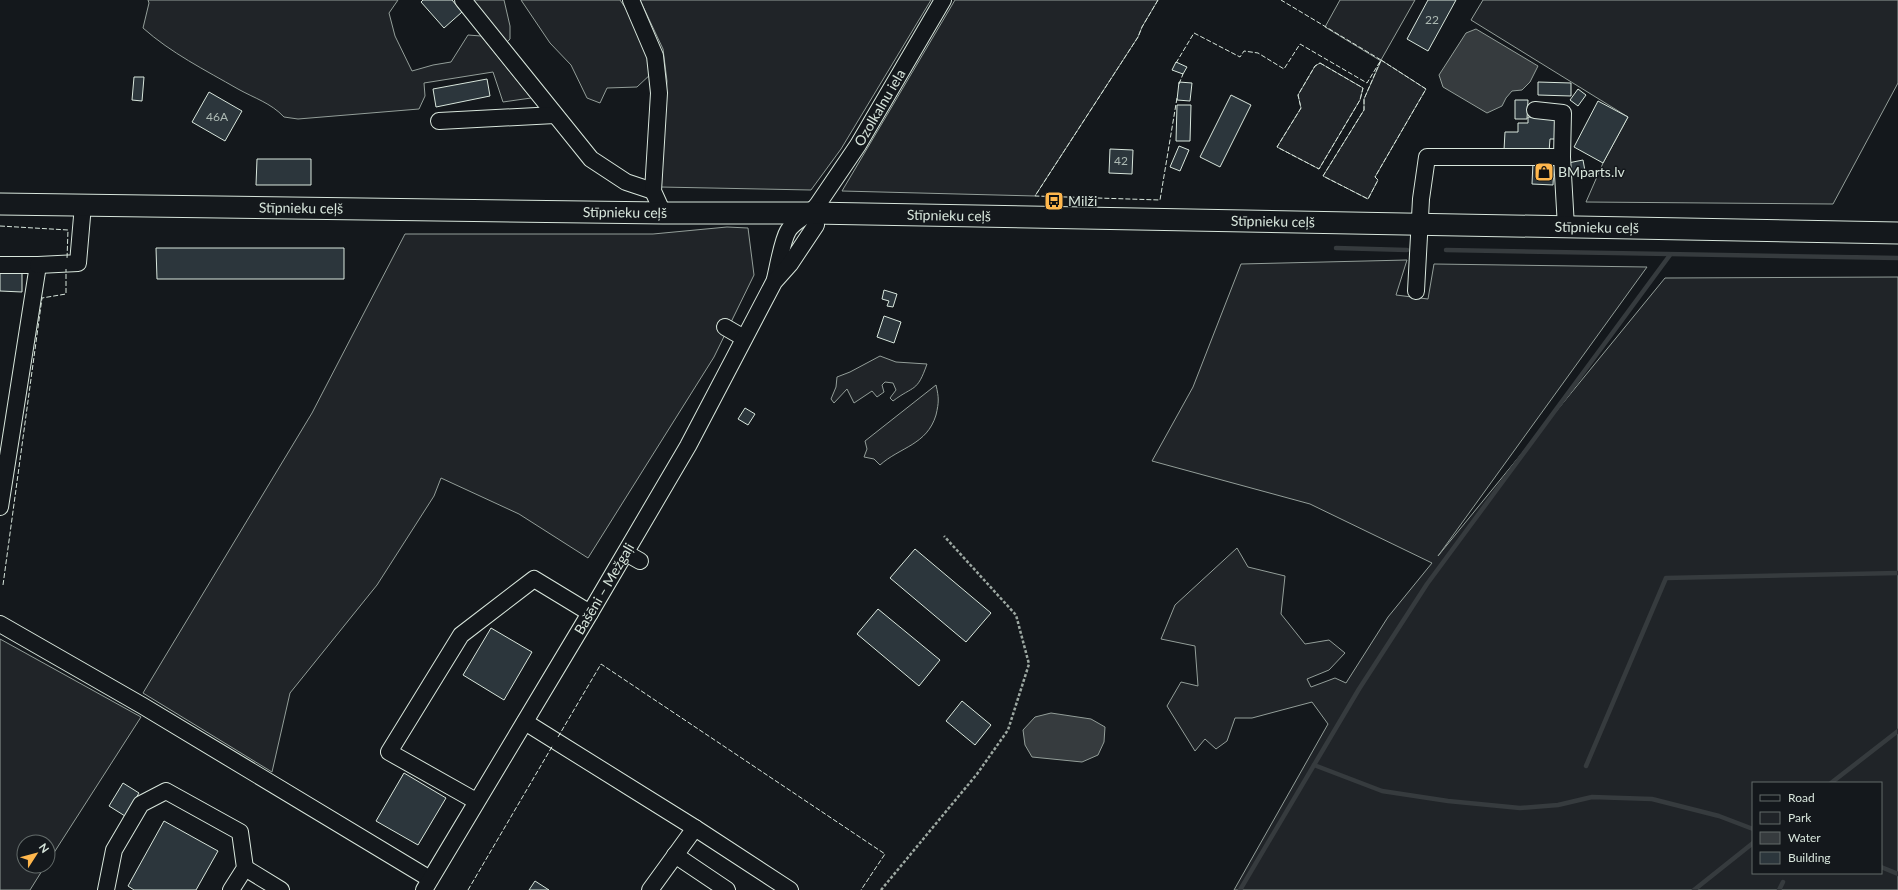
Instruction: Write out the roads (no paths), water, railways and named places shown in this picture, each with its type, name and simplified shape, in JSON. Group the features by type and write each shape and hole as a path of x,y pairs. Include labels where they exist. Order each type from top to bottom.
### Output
{"main road":[{"name":"Stīpnieku ceļš","path":"0,204 663,213 812,213 1898,233"}],"street":[{"path":"463,0 591,159 626,182 653,191"},
{"path":"631,0 655,56 659,92 653,191 663,213"},
{"name":"Ozolkalnu iela","path":"812,213 858,145 943,0"},
{"path":"1535,110 1563,113 1562,157 1566,227"},
{"path":"438,121 555,115"},
{"path":"1416,291 1420,225 1427,157 1562,157"},
{"path":"0,264 38,265 78,263 82,205"},
{"name":"Bašēni – Mežgaļi","path":"427,885 688,446 774,282 790,264 816,224 812,213"},
{"path":"0,507 38,265"},
{"path":"725,327 744,338"},
{"path":"626,552 640,561"},
{"path":"476,801 390,752 462,635 534,579 590,613"},
{"path":"0,624 142,706 427,885"},
{"path":"525,722 695,828 790,890"},
{"path":"106,890 114,850 141,804 166,791 240,832 246,868 231,890"},
{"path":"650,890 695,828"},
{"path":"675,855 727,890"},
{"path":"246,868 281,890"}],"water":[{"path":"1476,29 1538,66 1530,82 1522,90 1512,91 1502,106 1487,113 1443,87 1439,75 1466,33"},
{"path":"1051,713 1091,719 1105,727 1104,742 1098,755 1082,762 1032,757 1025,745 1023,730 1035,717"}],"waterway":[{"path":"1336,248 1407,250"},
{"path":"1446,250 1898,258"},
{"path":"1240,890 1359,689 1427,584 1670,255"},
{"path":"1586,766 1666,578 1898,573"},
{"path":"1832,782 1898,731"},
{"path":"1314,765 1382,791 1448,801 1520,808 1558,805 1592,797 1652,799 1719,816 1752,829"},
{"path":"1694,890 1752,844"},
{"path":"1882,867 1898,874"},
{"path":"1779,890 1783,882"}],"place":[{"name":"BMparts.lv","path":"1544,172"},
{"name":"Milži","path":"1054,201"}]}
